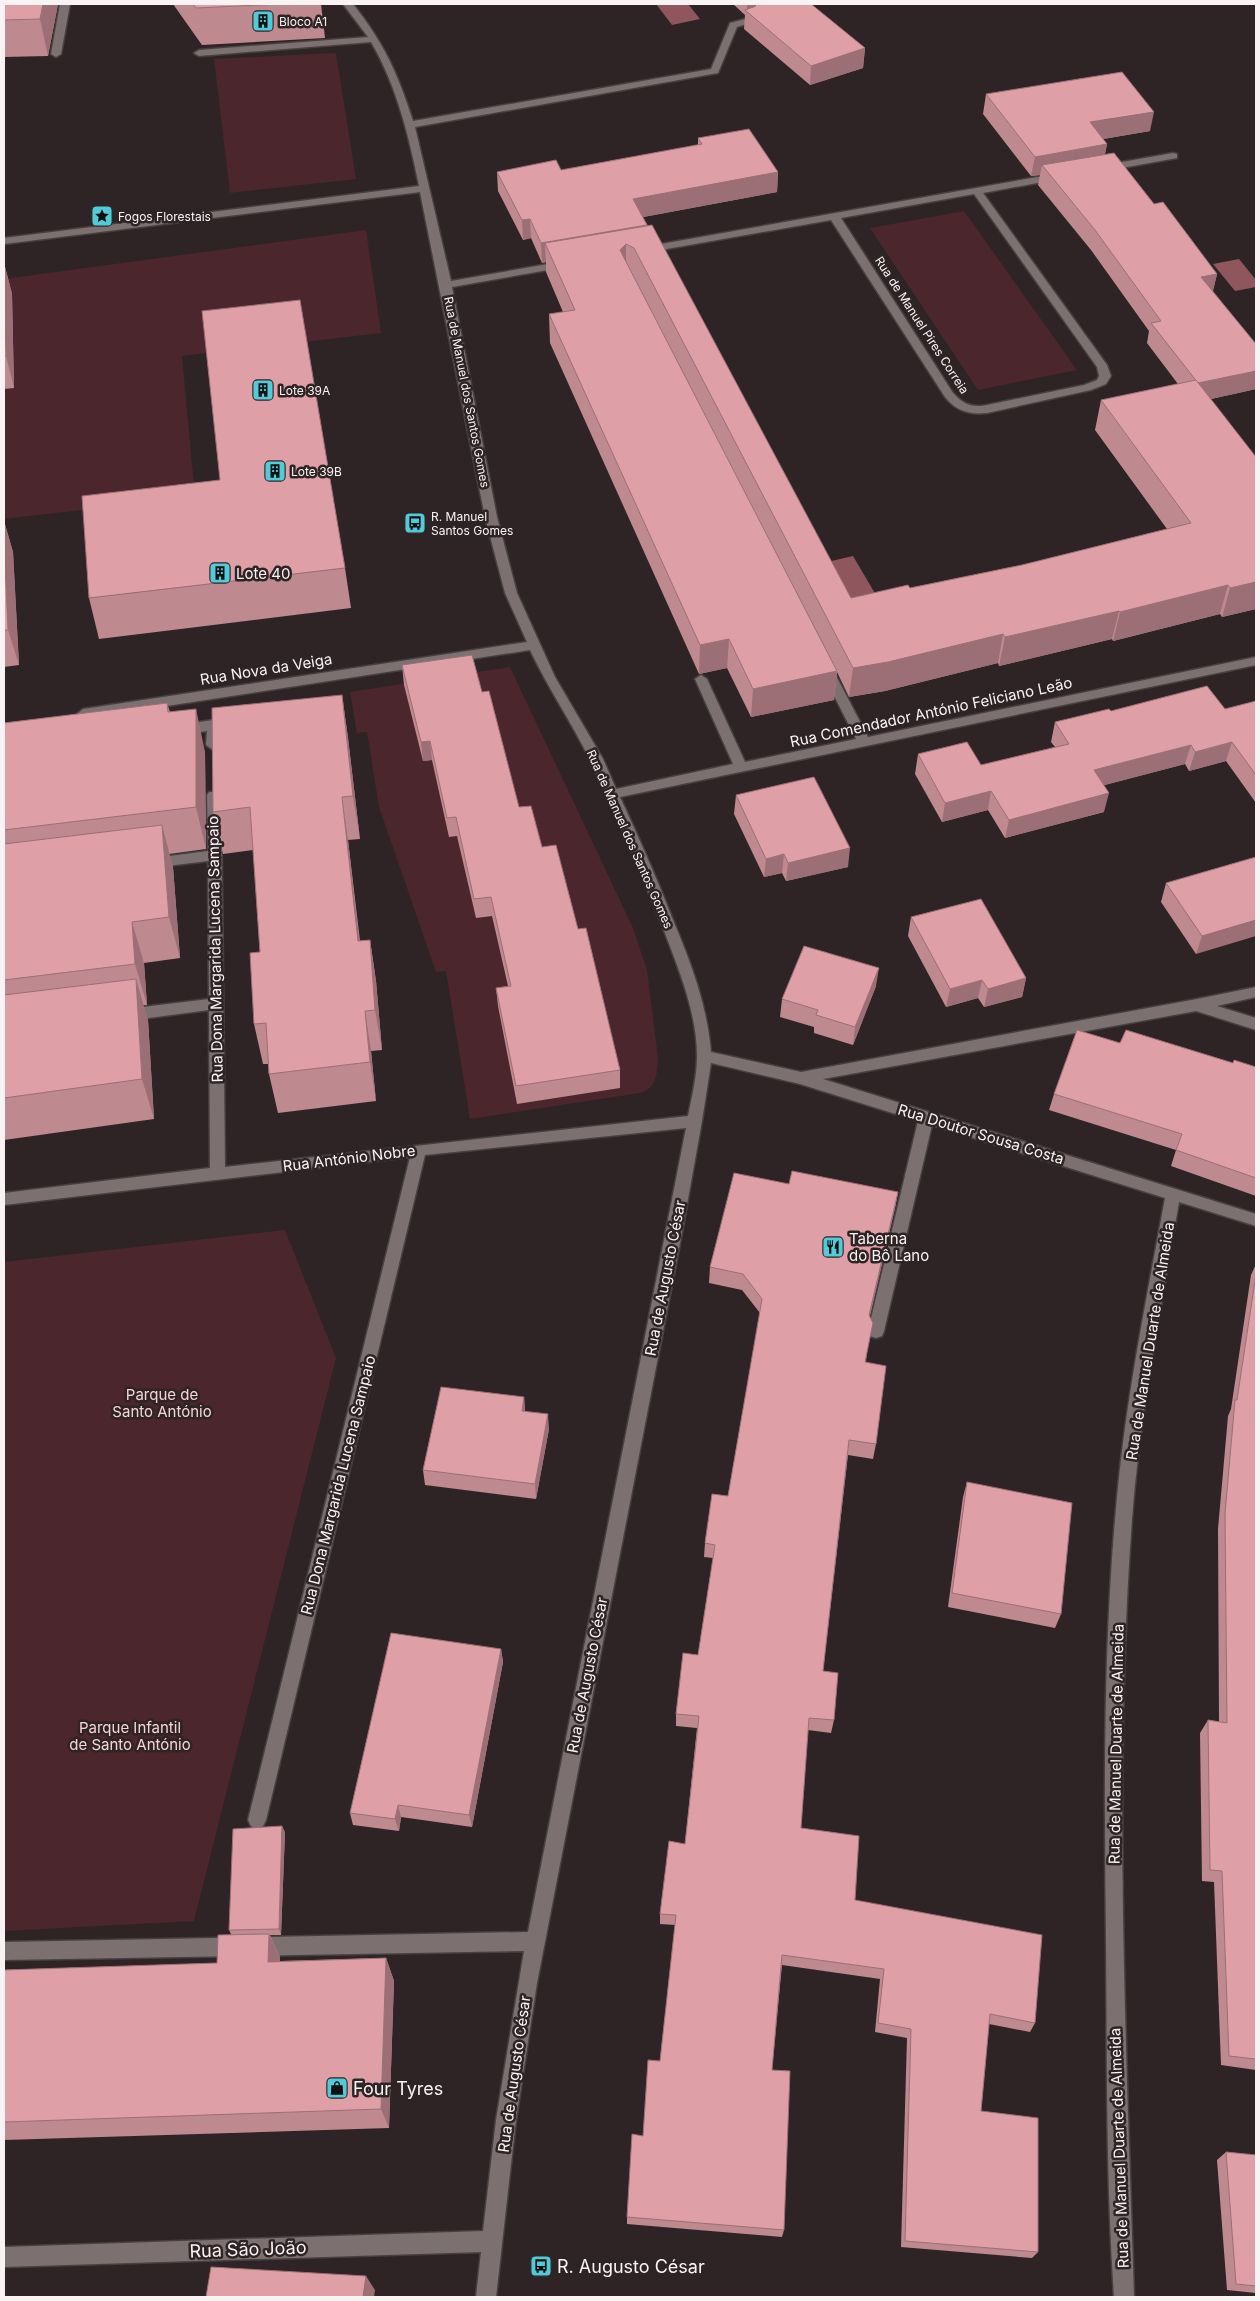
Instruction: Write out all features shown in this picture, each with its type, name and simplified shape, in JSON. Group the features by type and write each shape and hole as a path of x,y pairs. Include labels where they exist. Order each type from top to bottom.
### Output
{"street":[{"path":"56,54 65,4"},
{"name":"Rua de Manuel dos Santos Gomes","path":"348,4 386,58 410,125 446,286 468,406 497,542 511,593 534,645 613,794 688,974 702,1030 704,1056"},
{"path":"410,125 715,71 733,25 772,14"},
{"path":"199,53 374,40"},
{"path":"1095,170 1173,156"},
{"path":"630,252 1075,173"},
{"path":"4,242 425,188"},
{"name":"Rua de Manuel Pires Correia","path":"834,216 946,390 953,400 963,408 975,411 987,409 1087,388 1102,382 1105,376 1103,367 977,191"},
{"path":"446,286 572,263"},
{"name":"Rua Nova da Veiga","path":"71,715 534,645"},
{"path":"819,655 864,742"},
{"name":"Rua Comendador António Feliciano Leão","path":"613,794 1256,661"},
{"path":"701,679 741,768"},
{"path":"166,732 213,725 214,762"},
{"name":"Rua Dona Margarida Lucena Sampaio","path":"214,781 218,1174"},
{"path":"138,864 214,855"},
{"path":"800,1078 1196,1006 1256,992"},
{"path":"110,1017 216,1004"},
{"path":"1196,1006 1256,1024"},
{"name":"Rua Doutor Sousa Costa","path":"704,1056 800,1078 1256,1220"},
{"name":"Rua de Augusto César","path":"486,2297 520,2028 535,1941 695,1121 704,1056"},
{"path":"876,1331 926,1117"},
{"name":"Rua António Nobre","path":"4,1199 419,1150 695,1121"},
{"name":"Rua Dona Margarida Lucena Sampaio","path":"257,1820 419,1150"},
{"name":"Rua de Manuel Duarte de Almeida","path":"1124,2297 1117,2175 1114,1881 1115,1680 1124,1516 1139,1392 1173,1194"},
{"path":"4,1951 535,1941"},
{"name":"Rua São João","path":"4,2257 492,2241"}],"green space":[{"path":"336,53 356,179 230,193 214,59"},
{"path":"964,211 1077,370 978,390 870,228"},
{"path":"366,230 381,333 182,356 195,497 4,519 4,279"},
{"path":"510,667 633,928 647,970 658,1058 657,1070 653,1084 646,1091 640,1093 470,1119 446,971 436,972 379,807 367,732 357,733 350,692"},
{"name":"Parque de Santo António","path":"285,1230 336,1358 194,1921 4,1931 4,1262"}],"shaded area":[{"path":"656,4 688,4 700,19 672,25"},
{"path":"1239,259 1256,280 1256,287 1235,291 1213,264"},
{"path":"853,556 876,595 841,603 827,562"}],"building":[{"path":"4,4 43,4 40,19 4,20"},
{"path":"193,4 281,4 196,8"},
{"path":"758,4 811,4 865,48 811,66 745,10"},
{"path":"1122,72 1154,112 1090,122 1107,144 1035,157 986,94"},
{"path":"749,129 778,172 633,199 647,225 541,243 530,219 522,220 497,172 556,160 561,170 702,144 698,138"},
{"path":"1114,153 1154,204 1163,202 1217,274 1201,277 1256,344 1256,371 1198,383 1151,323 1161,321 1095,230 1042,165"},
{"path":"652,225 851,598 908,585 910,588 1022,565 1191,523 1101,400 1196,380 1256,457 1256,582 1230,588 1228,585 1120,612 1005,637 1003,634 888,662 853,668 634,248 626,244 620,250 837,671 753,689 729,639 700,645 549,314 575,310 545,243"},
{"path":"4,270 6,356 4,356"},
{"path":"300,300 345,568 89,598 82,496 220,480 202,311"},
{"path":"4,544 8,630 4,630"},
{"path":"472,655 482,692 489,691 519,807 531,806 542,847 556,845 578,929 586,928 620,1070 516,1086 496,988 511,986 491,897 474,899 456,817 447,818 430,741 421,742 402,665"},
{"path":"1207,686 1225,709 1256,701 1256,775 1232,742 1195,752 1191,745 1094,770 1109,793 1009,820 991,791 945,803 918,754 967,742 981,765 1069,744 1055,722 1109,709 1111,711"},
{"path":"342,695 353,796 342,797 358,941 370,940 375,1010 365,1011 370,1062 269,1074 266,1023 254,1024 250,953 260,952 250,807 213,812 212,708"},
{"path":"167,703 168,712 196,709 196,807 4,830 4,723"},
{"path":"814,777 850,848 788,863 784,854 766,859 736,795"},
{"path":"162,825 169,917 132,922 135,964 4,980 4,844"},
{"path":"1256,857 1256,920 1202,936 1166,883"},
{"path":"981,899 1026,978 988,989 982,980 950,989 911,917"},
{"path":"804,946 879,968 855,1027 816,1015 818,1010 782,999"},
{"path":"136,979 142,1079 4,1098 4,995"},
{"path":"1077,1030 1120,1043 1126,1030 1233,1063 1234,1060 1256,1067 1256,1178 1176,1150 1182,1134 1054,1094"},
{"path":"792,1171 898,1192 869,1315 873,1323 865,1362 886,1366 876,1444 849,1440 823,1671 838,1673 834,1720 809,1718 801,1828 859,1836 855,1900 1042,1935 1035,2023 990,2014 981,2111 1038,2118 1038,2252 905,2241 911,2029 878,2023 884,1969 782,1955 772,2070 790,2071 784,2230 627,2217 632,2134 643,2136 648,2060 660,2061 676,1915 660,1914 669,1841 685,1844 699,1716 676,1714 683,1653 698,1655 715,1545 705,1543 712,1494 728,1496 762,1299 743,1274 710,1267 734,1173 789,1184"},
{"path":"1256,1274 1256,2059 1229,2056 1222,1871 1210,1870 1208,1720 1227,1723 1225,1514 1235,1400 1237,1400"},
{"path":"441,1387 524,1397 522,1411 548,1414 535,1484 423,1470"},
{"path":"967,1482 1072,1503 1061,1614 952,1593"},
{"path":"391,1633 501,1649 469,1815 398,1805 395,1819 350,1813"},
{"path":"282,1826 279,1929 229,1930 233,1829"},
{"path":"269,1934 268,1962 386,1958 381,2109 4,2122 4,1970 217,1963 218,1935"},
{"path":"1226,2152 1256,2155 1256,2286 1236,2284"},
{"path":"211,2267 366,2276 363,2297 206,2297"}],"place":[{"name":"Bloco A1","path":"263,21"},
{"name":"Fogos Florestais","path":"102,216"},
{"name":"Lote 39A","path":"263,390"},
{"name":"Lote 39B","path":"275,471"},
{"name":"R. Manuel Santos Gomes","path":"415,523"},
{"name":"Lote 40","path":"220,573"},
{"name":"Taberna do Bô Lano","path":"833,1247"},
{"name":"Four Tyres","path":"337,2088"},
{"name":"R. Augusto César","path":"541,2266"}],"park label":[{"name":"Parque Infantil de Santo António","path":"130,1736"}]}
